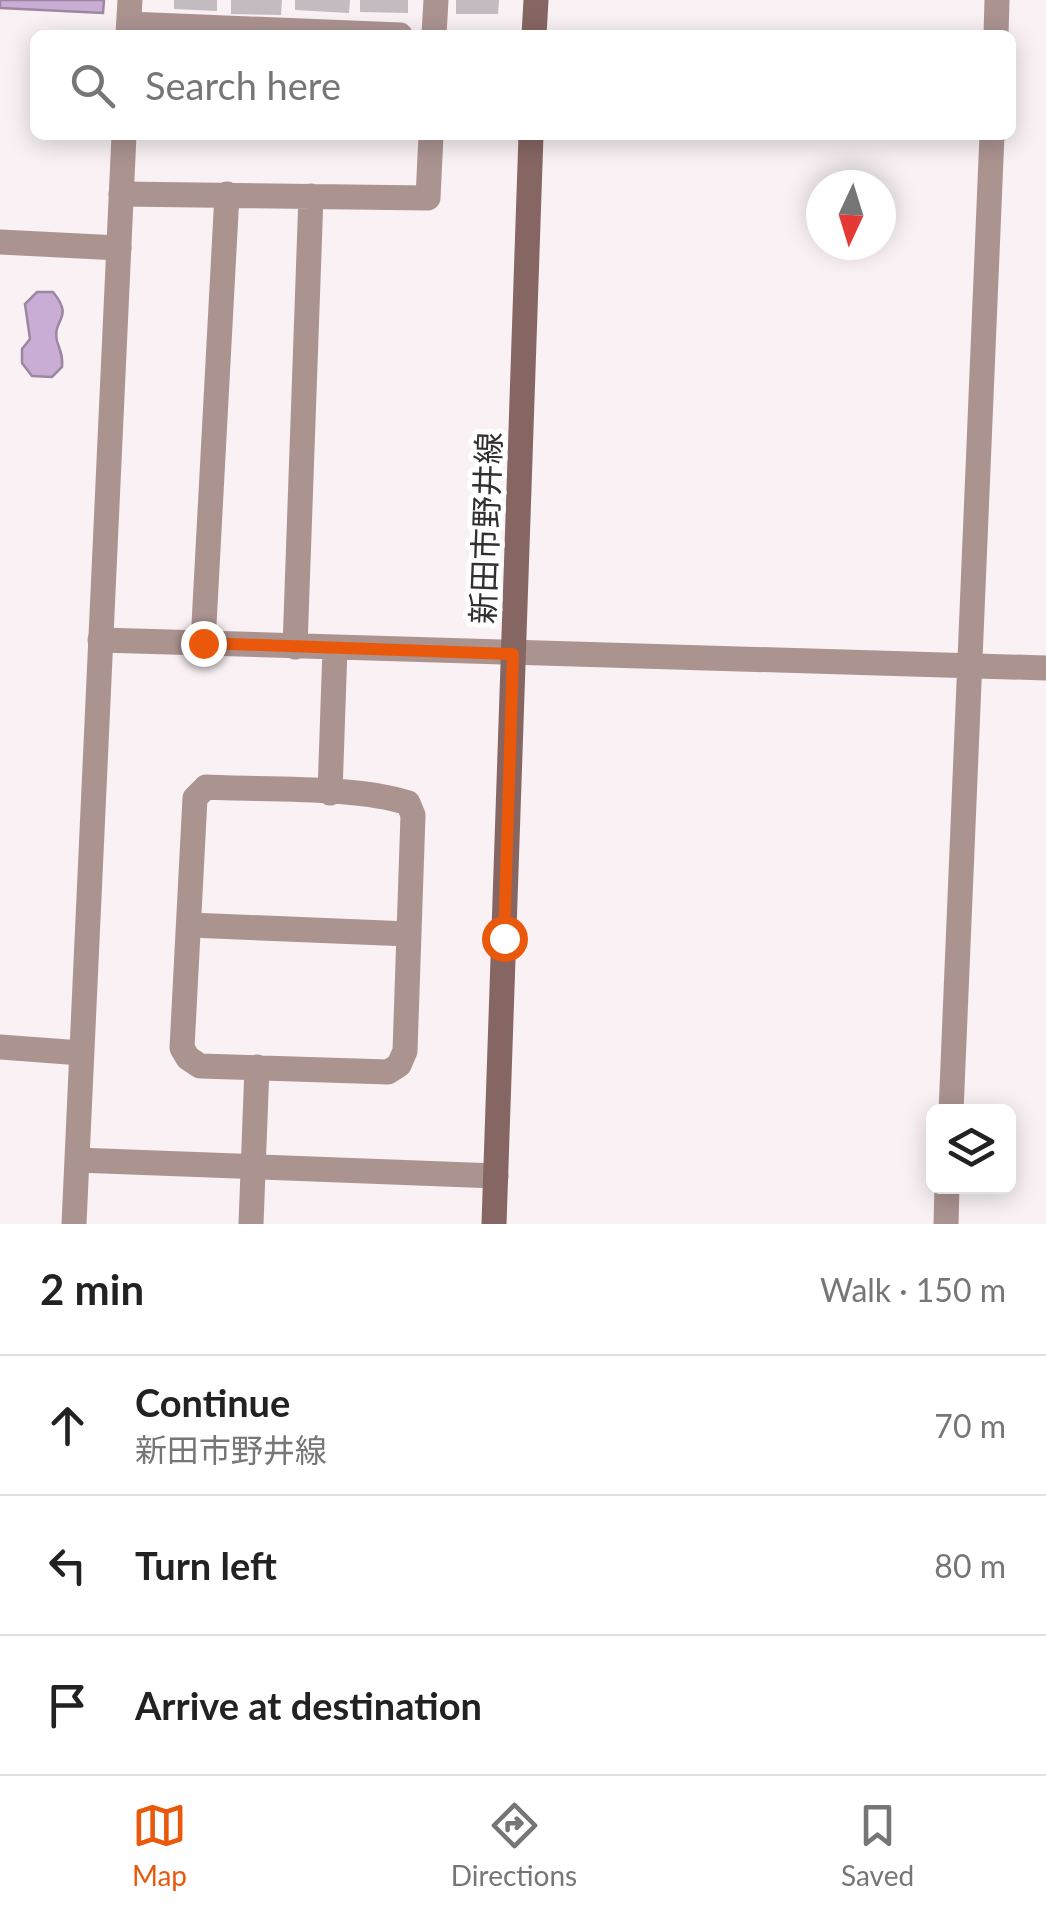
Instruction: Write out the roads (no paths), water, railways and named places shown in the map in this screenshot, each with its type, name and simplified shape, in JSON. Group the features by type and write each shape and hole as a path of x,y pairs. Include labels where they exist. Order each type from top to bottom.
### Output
{"main road":[{"path":"534,30 536,0"},
{"name":"新田市野井線","path":"494,1224 530,140"}],"street":[{"path":"434,30 436,0"},
{"path":"996,30 997,0"},
{"path":"129,20 310,30"},
{"path":"74,1224 124,140"},
{"path":"122,194 428,198 430,140"},
{"path":"951,1104 992,140"},
{"path":"203,643 227,194"},
{"path":"295,646 312,196"},
{"path":"0,259 0,242 119,248"},
{"path":"100,640 1046,668"},
{"path":"330,793 335,648"},
{"path":"206,787 330,793 408,802 413,814 405,1051 400,1066 388,1072 200,1066 182,1048 194,798 206,787"},
{"path":"190,925 409,934"},
{"path":"0,1048 82,1054"},
{"path":"251,1224 257,1068"},
{"path":"77,1160 496,1176"},
{"path":"946,1224 947,1194"}]}
